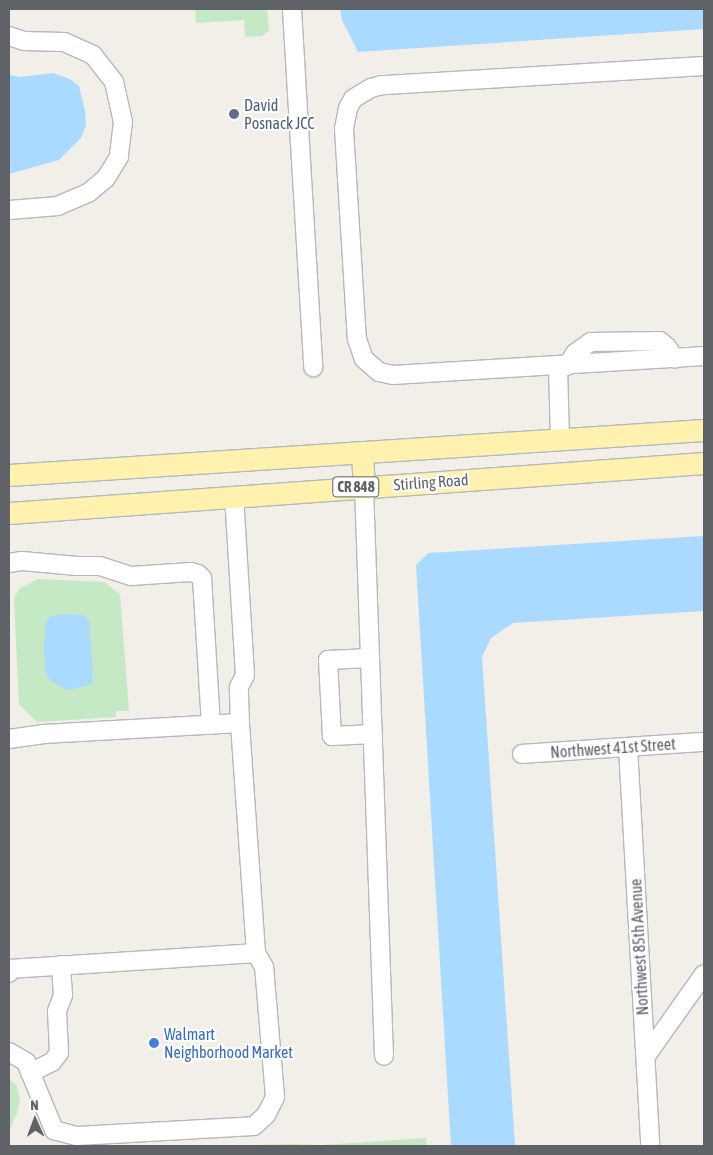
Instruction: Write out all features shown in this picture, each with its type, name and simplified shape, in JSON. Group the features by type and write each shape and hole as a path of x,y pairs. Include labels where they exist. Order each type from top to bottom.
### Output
{"main road":[{"name":"CR 848","path":"9,475 704,430"},
{"path":"362,452 364,487"},
{"name":"Stirling Road","path":"9,513 704,463"}],"street":[{"path":"292,9 313,367"},
{"path":"9,36 24,41 64,42 93,55 114,82 123,122 118,157 106,178 88,193 58,206 9,210"},
{"path":"704,66 382,85 361,93 348,108 344,129 357,339 364,359 379,372 393,376 562,367 704,356"},
{"path":"560,439 562,367"},
{"path":"364,487 384,1056"},
{"path":"9,1052 26,1062 54,1130 77,1136 254,1126 266,1115 275,1097 264,967 256,953 240,723 239,687 244,675 234,496"},
{"path":"9,563 22,561 100,566 131,576 191,572 198,574 202,578 211,725"},
{"path":"370,658 328,660 332,736 373,734"},
{"path":"9,739 43,734 240,723"},
{"name":"Northwest 41st Street","path":"522,754 704,742"},
{"name":"Northwest 85th Avenue","path":"628,747 650,1146"},
{"path":"9,973 9,969 256,953"},
{"path":"30,1073 52,1062 59,1053 57,1011 63,996 62,965"},
{"path":"646,1056 704,974"}],"green space":[{"path":"195,9 267,9 269,31 262,36 245,37 244,20 196,23"},
{"path":"38,579 104,582 120,594 129,711 116,711 116,717 37,722 19,704 14,598 20,588"},
{"path":"9,1079 17,1086 20,1100 9,1132"},
{"path":"426,1138 427,1146 222,1146 322,1145"}],"water":[{"path":"340,9 704,9 704,29 358,52 342,20"},
{"path":"53,73 70,79 79,86 86,125 81,138 59,160 9,174 9,75 21,77"},
{"path":"704,536 704,611 513,623 491,638 482,657 515,1146 451,1146 416,565 428,553"},
{"path":"83,615 89,620 93,676 91,685 67,690 50,680 45,671 44,647 46,622 50,616"}],"place":[{"name":"David Posnack JCC","path":"234,114"},
{"name":"Walmart Neighborhood Market","path":"154,1043"}]}
